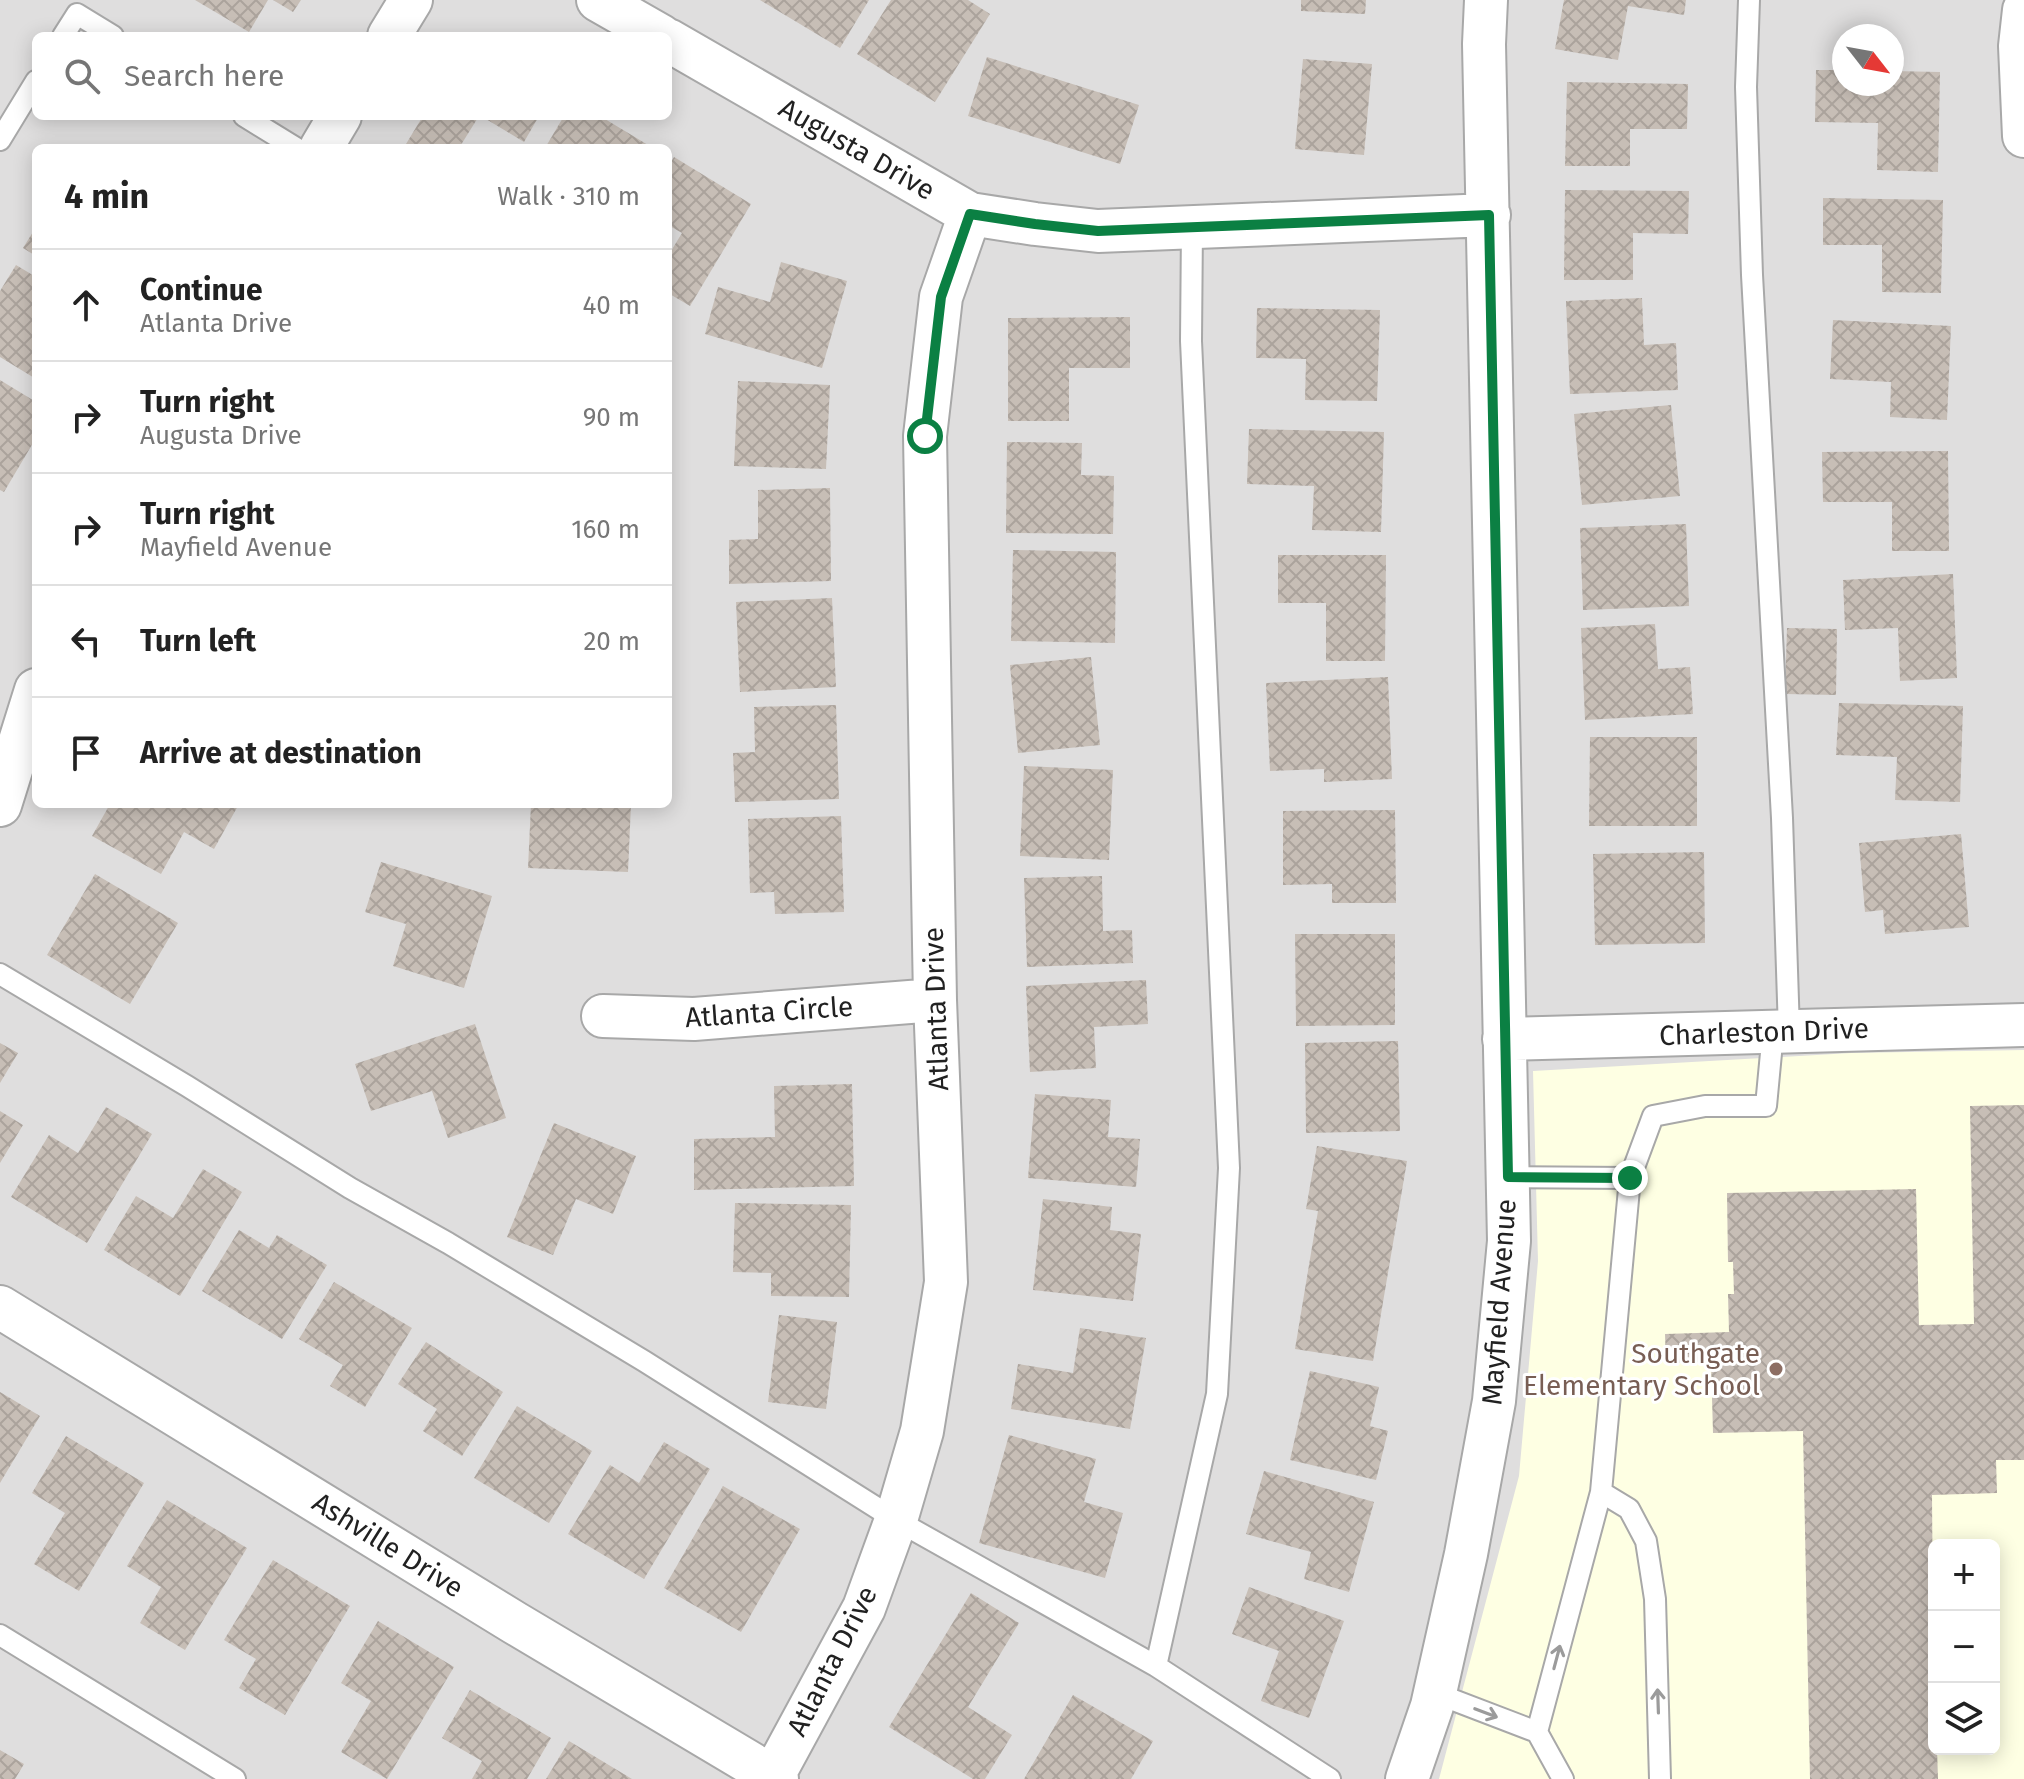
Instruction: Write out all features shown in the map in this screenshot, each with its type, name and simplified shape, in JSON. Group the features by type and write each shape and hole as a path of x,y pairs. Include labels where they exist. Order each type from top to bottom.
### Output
{"street":[{"path":"391,32 411,0"},
{"path":"598,0 654,32"},
{"name":"Mayfield Avenue","path":"1407,1779 1435,1693 1466,1554 1494,1401 1509,1241 1484,44 1486,0"},
{"path":"2024,10 2020,46 2024,136"},
{"name":"Augusta Drive","path":"672,42 970,214 1098,231 1489,215"},
{"path":"323,144 338,120"},
{"name":"Atlanta Drive","path":"775,1778 864,1608 896,1520 922,1431 946,1282 935,1000 925,436 941,297 970,214"},
{"path":"0,805 32,703"},
{"name":"Atlanta Circle","path":"603,1016 694,1019 935,1000"},
{"name":"Charleston Drive","path":"1504,1039 2024,1025"},
{"name":"Ashville Drive","path":"0,1307 528,1631 775,1778"}],"lane":[{"path":"1537,1732 1601,1492 1630,1178 1653,1116 1705,1106 1766,1106 1781,1032 1782,818 1752,275 1746,87 1749,0"},
{"path":"66,32 77,14 106,32"},
{"path":"0,140 32,88"},
{"path":"250,120 290,144"},
{"path":"1156,1666 1217,1394 1229,1168 1191,341 1192,226"},
{"path":"0,974 350,1188 644,1361 896,1520 1156,1666 1330,1779"},
{"path":"1508,1177 1630,1178"},
{"path":"1601,1492 1629,1509 1646,1541 1655,1599 1660,1779"},
{"path":"0,1635 235,1779"},
{"path":"1435,1693 1537,1732 1563,1779"}],"shaded area":[{"path":"0,0 2024,0 2024,1779 0,1779"},
{"name":"Southgate Elementary School","path":"2024,1050 2024,1779 1439,1779 1519,1476 1538,1261 1533,1071 1851,1053"}],"building":[{"path":"195,0 268,0 249,32"},
{"path":"273,0 301,0 293,12"},
{"path":"760,0 869,0 840,48"},
{"path":"891,0 968,0 990,14 935,102 857,54"},
{"path":"1301,0 1366,0 1365,14 1301,11"},
{"path":"1564,0 1686,0 1684,15 1628,6 1618,60 1555,49"},
{"path":"987,57 1139,105 1120,164 968,116"},
{"path":"1303,59 1372,64 1364,155 1295,149"},
{"path":"1816,70 1832,70 1832,96 1904,96 1904,71 1940,72 1938,172 1877,170 1878,123 1815,122"},
{"path":"1567,82 1688,84 1687,129 1630,129 1630,166 1565,166"},
{"path":"421,120 476,120 462,144 406,144"},
{"path":"488,120 537,120 524,142"},
{"path":"562,120 607,120 646,144 547,144"},
{"path":"674,157 751,204 690,306 672,295 672,249 682,233 672,227"},
{"path":"1565,190 1689,191 1688,234 1633,233 1633,280 1564,280"},
{"path":"1823,198 1943,200 1941,293 1882,292 1882,245 1823,245"},
{"path":"32,233 32,254 23,248"},
{"path":"781,262 847,281 822,368 705,334 718,287 770,302"},
{"path":"16,265 32,275 32,377 0,357 0,291"},
{"path":"1642,298 1644,345 1676,343 1678,390 1570,394 1566,301"},
{"path":"1257,308 1380,310 1377,401 1305,400 1306,359 1256,358"},
{"path":"1130,317 1130,368 1069,368 1069,421 1008,421 1008,318"},
{"path":"1833,320 1951,326 1947,420 1890,417 1891,382 1830,379"},
{"path":"0,380 32,400 32,445 4,492 0,490"},
{"path":"738,381 830,385 826,469 734,466"},
{"path":"1671,405 1680,496 1582,505 1574,414"},
{"path":"1249,429 1384,432 1381,532 1312,530 1314,486 1247,484"},
{"path":"1007,442 1082,443 1081,475 1114,476 1113,534 1006,533"},
{"path":"1948,451 1949,551 1892,551 1892,502 1823,502 1822,452"},
{"path":"830,488 831,581 729,584 729,540 758,539 758,490"},
{"path":"1686,524 1689,606 1583,610 1580,528"},
{"path":"1013,550 1116,552 1115,643 1011,641"},
{"path":"1278,555 1386,555 1385,661 1326,661 1326,603 1278,603"},
{"path":"1953,574 1957,678 1900,681 1898,628 1845,630 1843,580"},
{"path":"832,598 836,687 740,692 736,602"},
{"path":"1655,624 1658,669 1690,667 1693,714 1585,720 1581,628"},
{"path":"1787,628 1837,629 1836,695 1785,694"},
{"path":"1091,657 1100,745 1018,753 1010,665"},
{"path":"1388,677 1392,779 1324,782 1324,769 1270,771 1266,683"},
{"path":"1839,703 1963,706 1960,802 1895,800 1897,757 1836,755"},
{"path":"836,705 839,799 735,802 733,753 755,752 754,707"},
{"path":"1590,737 1697,737 1697,826 1589,826"},
{"path":"1024,766 1113,770 1109,860 1020,856"},
{"path":"108,808 237,808 214,849 184,832 161,874 92,836"},
{"path":"531,808 631,808 628,872 528,868"},
{"path":"1395,810 1396,903 1332,903 1332,884 1283,885 1283,811"},
{"path":"841,816 844,912 775,914 774,892 750,893 748,819"},
{"path":"1961,834 1969,927 1885,934 1883,910 1865,912 1859,843"},
{"path":"1704,852 1705,943 1595,945 1593,854"},
{"path":"381,862 492,896 464,988 393,966 406,924 365,912"},
{"path":"95,874 178,923 130,1004 47,955"},
{"path":"1102,876 1103,931 1132,930 1133,963 1027,967 1024,878"},
{"path":"1295,934 1395,934 1395,1025 1296,1026"},
{"path":"1146,980 1148,1024 1094,1027 1096,1068 1030,1072 1026,986"},
{"path":"475,1024 506,1118 448,1138 432,1091 371,1111 355,1064"},
{"path":"1398,1041 1400,1131 1306,1133 1305,1043"},
{"path":"0,1043 18,1053 0,1083"},
{"path":"852,1084 854,1186 694,1190 694,1139 775,1137 774,1086"},
{"path":"1035,1094 1111,1100 1108,1137 1140,1139 1136,1187 1028,1178"},
{"path":"2024,1105 2024,1460 1996,1460 1997,1493 1932,1495 1932,1539 1928,1539 1928,1755 1937,1755 1938,1779 1810,1779 1803,1431 1713,1433 1711,1362 1666,1363 1665,1334 1729,1332 1728,1294 1734,1294 1733,1262 1728,1262 1727,1193 1916,1189 1919,1325 1974,1324 1970,1106"},
{"path":"106,1107 152,1134 87,1243 11,1197 49,1135 78,1153"},
{"path":"0,1111 23,1125 0,1163"},
{"path":"554,1123 636,1156 613,1214 576,1199 553,1255 507,1237"},
{"path":"1317,1146 1407,1161 1373,1361 1295,1349 1318,1211 1306,1209"},
{"path":"203,1169 242,1192 180,1296 104,1250 136,1196 173,1218"},
{"path":"1043,1199 1112,1207 1110,1230 1141,1234 1133,1301 1033,1290"},
{"path":"735,1203 851,1205 849,1297 771,1296 771,1273 733,1272"},
{"path":"239,1230 269,1248 277,1235 327,1265 282,1339 202,1291"},
{"path":"334,1282 412,1328 365,1407 330,1386 343,1365 299,1339"},
{"path":"779,1315 837,1322 826,1409 768,1402"},
{"path":"1080,1328 1146,1338 1130,1429 1011,1409 1018,1364 1073,1373"},
{"path":"426,1342 503,1392 462,1456 423,1431 437,1409 398,1384"},
{"path":"1310,1371 1379,1387 1370,1426 1388,1431 1376,1480 1290,1460"},
{"path":"0,1392 40,1416 0,1483"},
{"path":"517,1406 592,1451 549,1523 474,1478"},
{"path":"1009,1435 1096,1459 1084,1502 1123,1513 1105,1578 979,1543"},
{"path":"66,1436 144,1483 79,1591 34,1564 65,1513 32,1493"},
{"path":"664,1442 710,1469 644,1579 568,1534 610,1465 639,1483"},
{"path":"1264,1471 1374,1502 1349,1592 1304,1579 1311,1552 1246,1534"},
{"path":"723,1486 800,1529 741,1632 664,1588"},
{"path":"167,1500 247,1548 185,1650 140,1623 161,1587 127,1566"},
{"path":"273,1560 350,1606 285,1715 239,1688 256,1659 224,1640"},
{"path":"1249,1587 1344,1621 1309,1718 1261,1701 1279,1651 1232,1634"},
{"path":"971,1593 1019,1623 968,1707 1012,1735 985,1779 973,1779 889,1727"},
{"path":"378,1621 454,1667 387,1779 341,1752 371,1701 341,1683"},
{"path":"470,1690 551,1738 527,1779 472,1779 482,1761 442,1738"},
{"path":"1073,1695 1153,1741 1131,1779 1024,1779"},
{"path":"569,1741 632,1779 546,1779"},
{"path":"0,1750 24,1764 15,1779 0,1779"}],"place":[{"name":"Southgate Elementary School","path":"1776,1369"}],"route":[{"path":"925,436 941,297 970,214 1098,231 1489,215 1508,1177 1630,1178"}]}
